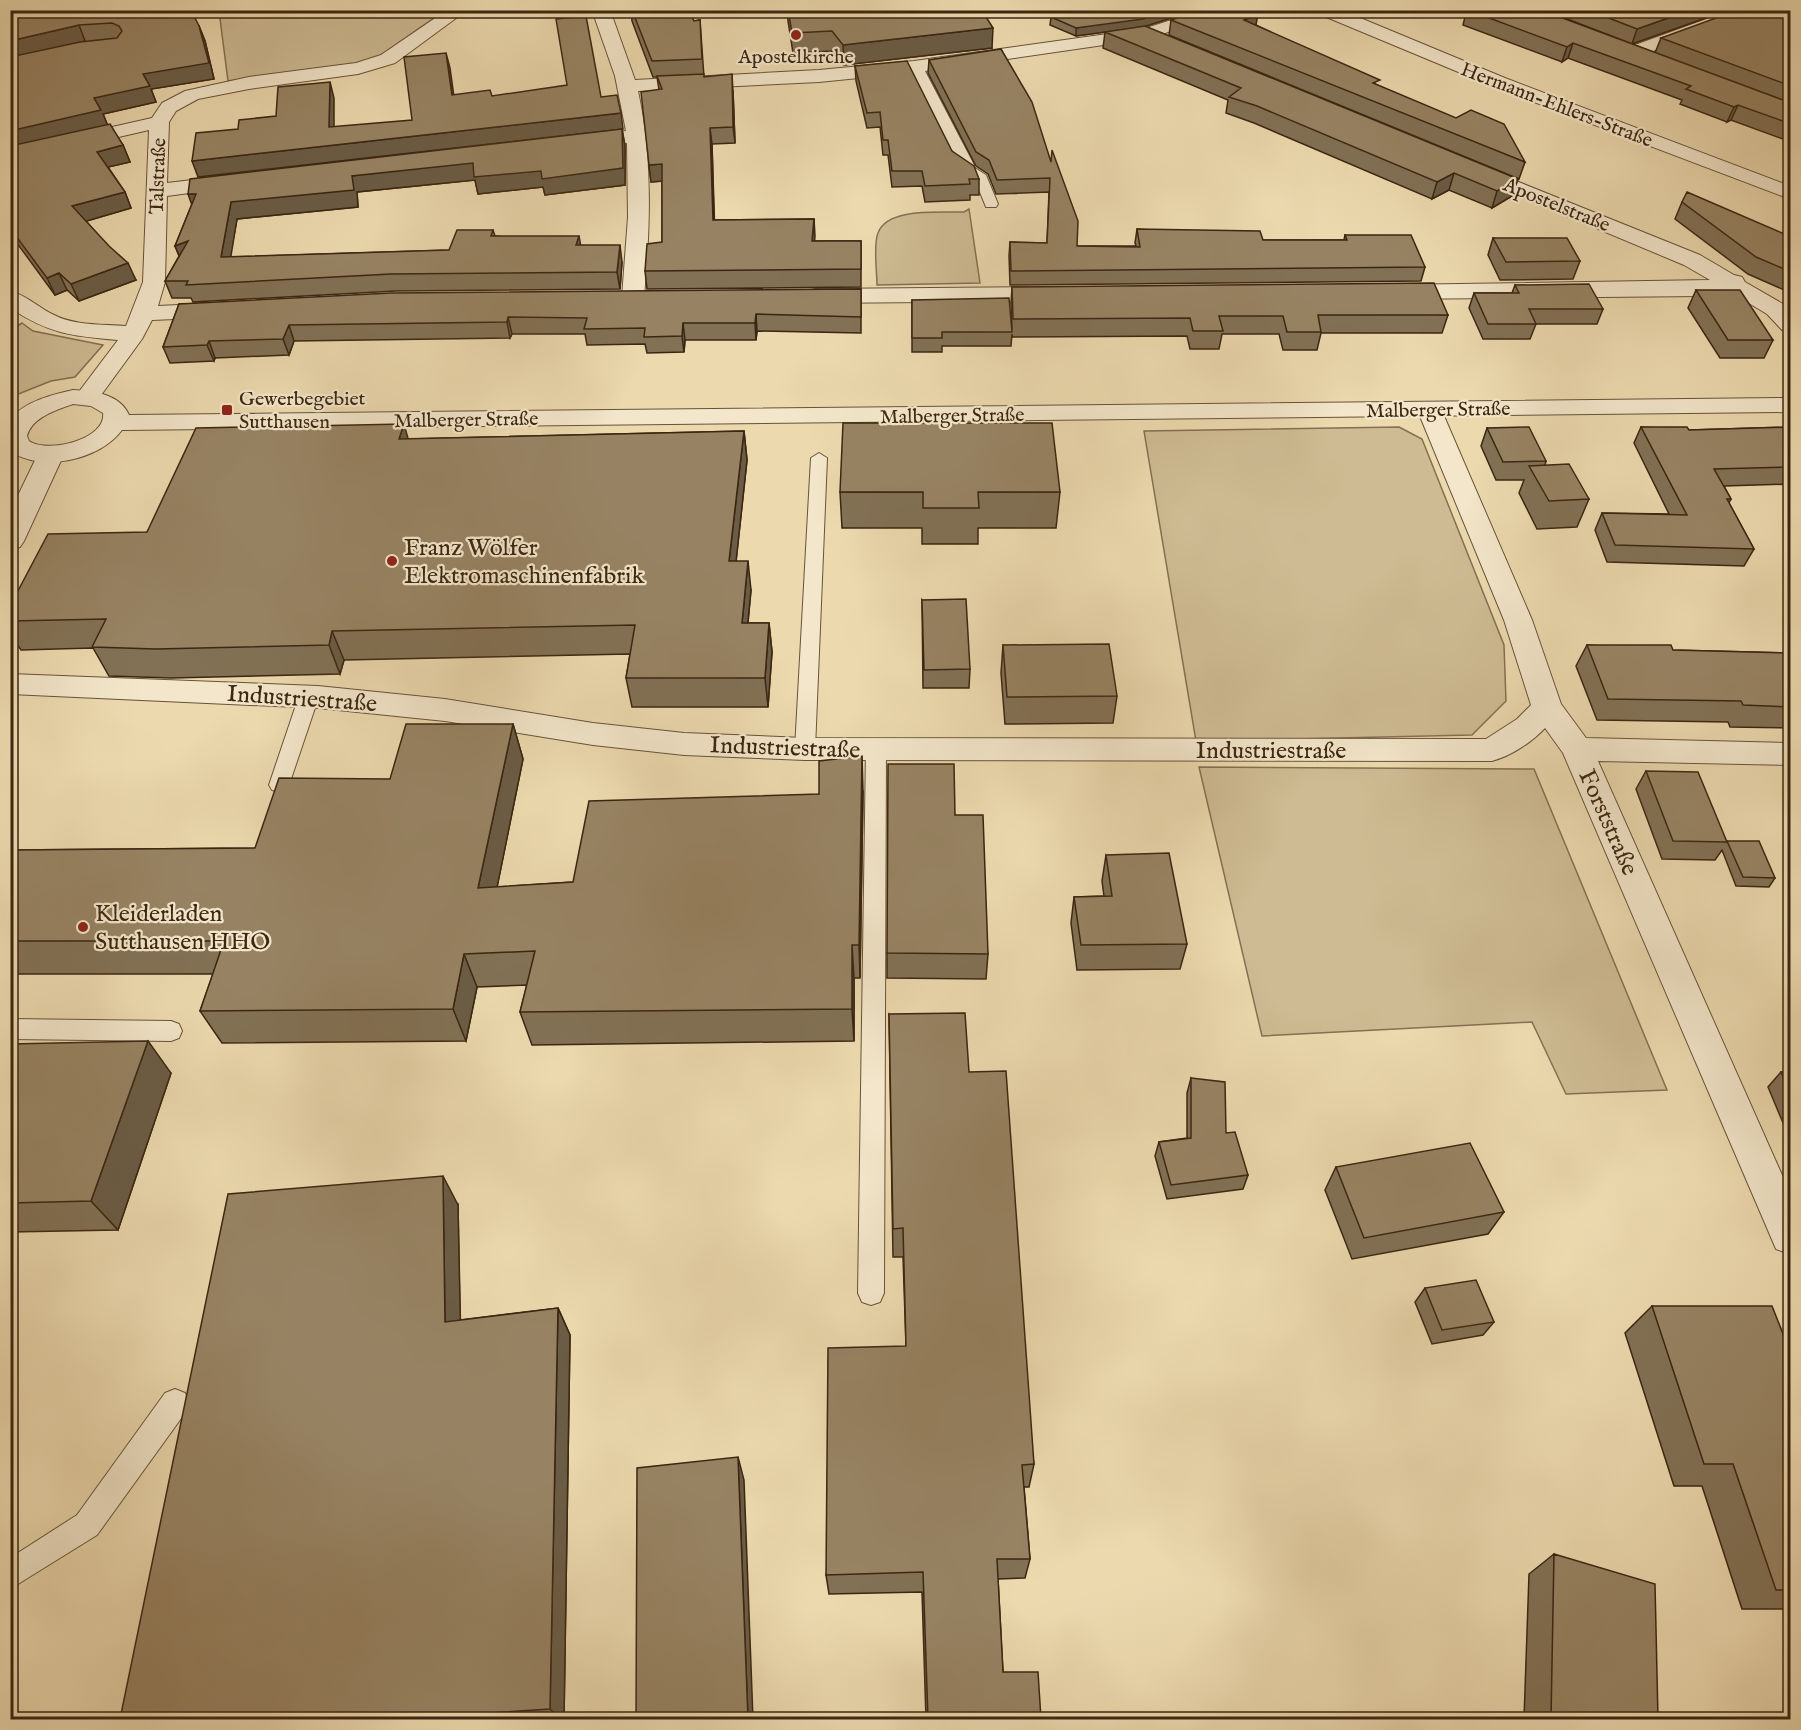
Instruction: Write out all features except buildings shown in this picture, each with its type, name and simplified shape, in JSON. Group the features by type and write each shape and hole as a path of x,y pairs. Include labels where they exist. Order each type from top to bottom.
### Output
{"street":[{"name":"Talstraße","path":"87,397 139,324 154,282 159,122 170,107 192,95 249,83 358,68 388,59 459,10"},
{"path":"602,10 627,86 635,136 640,209 633,297"},
{"path":"627,86 819,76 914,67 1145,34 1223,10"},
{"name":"Hermann-Ehlers-Straße","path":"1326,10 1384,36 1505,84 1791,192"},
{"path":"1702,10 1718,21"},
{"path":"1663,65 1625,51 1718,21 1791,13"},
{"path":"1145,34 1178,48"},
{"path":"914,67 964,165"},
{"path":"10,156 159,122"},
{"path":"555,144 635,136"},
{"name":"Apostelstraße","path":"1451,160 1692,260 1734,282 1774,309 1791,325"},
{"path":"156,191 259,178"},
{"path":"1374,292 1702,290 1734,282"},
{"path":"798,296 1081,294"},
{"path":"609,297 657,297"},
{"path":"10,298 45,320 71,329 139,324 248,308"},
{"path":"87,397 111,405 116,413 114,423 97,440 83,447 51,454 24,450 16,444 13,436 13,427 31,411 44,404 66,398 87,397"},
{"name":"Malberger Straße","path":"114,423 1791,405"},
{"name":"Forststraße","path":"1429,409 1518,620 1547,707 1577,749 1789,1228"},
{"path":"10,541 51,454"},
{"name":"Industriestraße","path":"10,684 309,696 445,710 593,734 684,744 805,749 1492,750 1528,727 1547,707"},
{"path":"1577,749 1791,754"}],"lane":[{"path":"964,165 981,178 991,204"},
{"path":"805,749 819,458"},
{"path":"279,785 309,696"},
{"path":"871,1293 876,749"},
{"path":"10,1029 171,1030"},
{"path":"10,1575 87,1525 175,1403"}],"shaded area":[{"path":"219,11 444,11 378,57 353,65 228,81"},
{"path":"969,209 980,283 877,285 876,244 878,233 883,225 903,215 964,212"},
{"path":"22,323 33,331 103,345 75,377 51,381 11,397 11,330"},
{"path":"1399,427 1422,439 1504,645 1506,701 1472,735 1196,741 1144,431"},
{"path":"1199,767 1534,769 1667,1090 1566,1094 1532,1022 1262,1036"}],"place":[{"name":"Apostelkirche","path":"796,35"},
{"name":"Gewerbegebiet Sutthausen","path":"227,410"},
{"name":"Franz Wölfer Elektromaschinenfabrik","path":"392,561"},
{"name":"Kleiderladen Sutthausen HHO","path":"83,927"}]}
